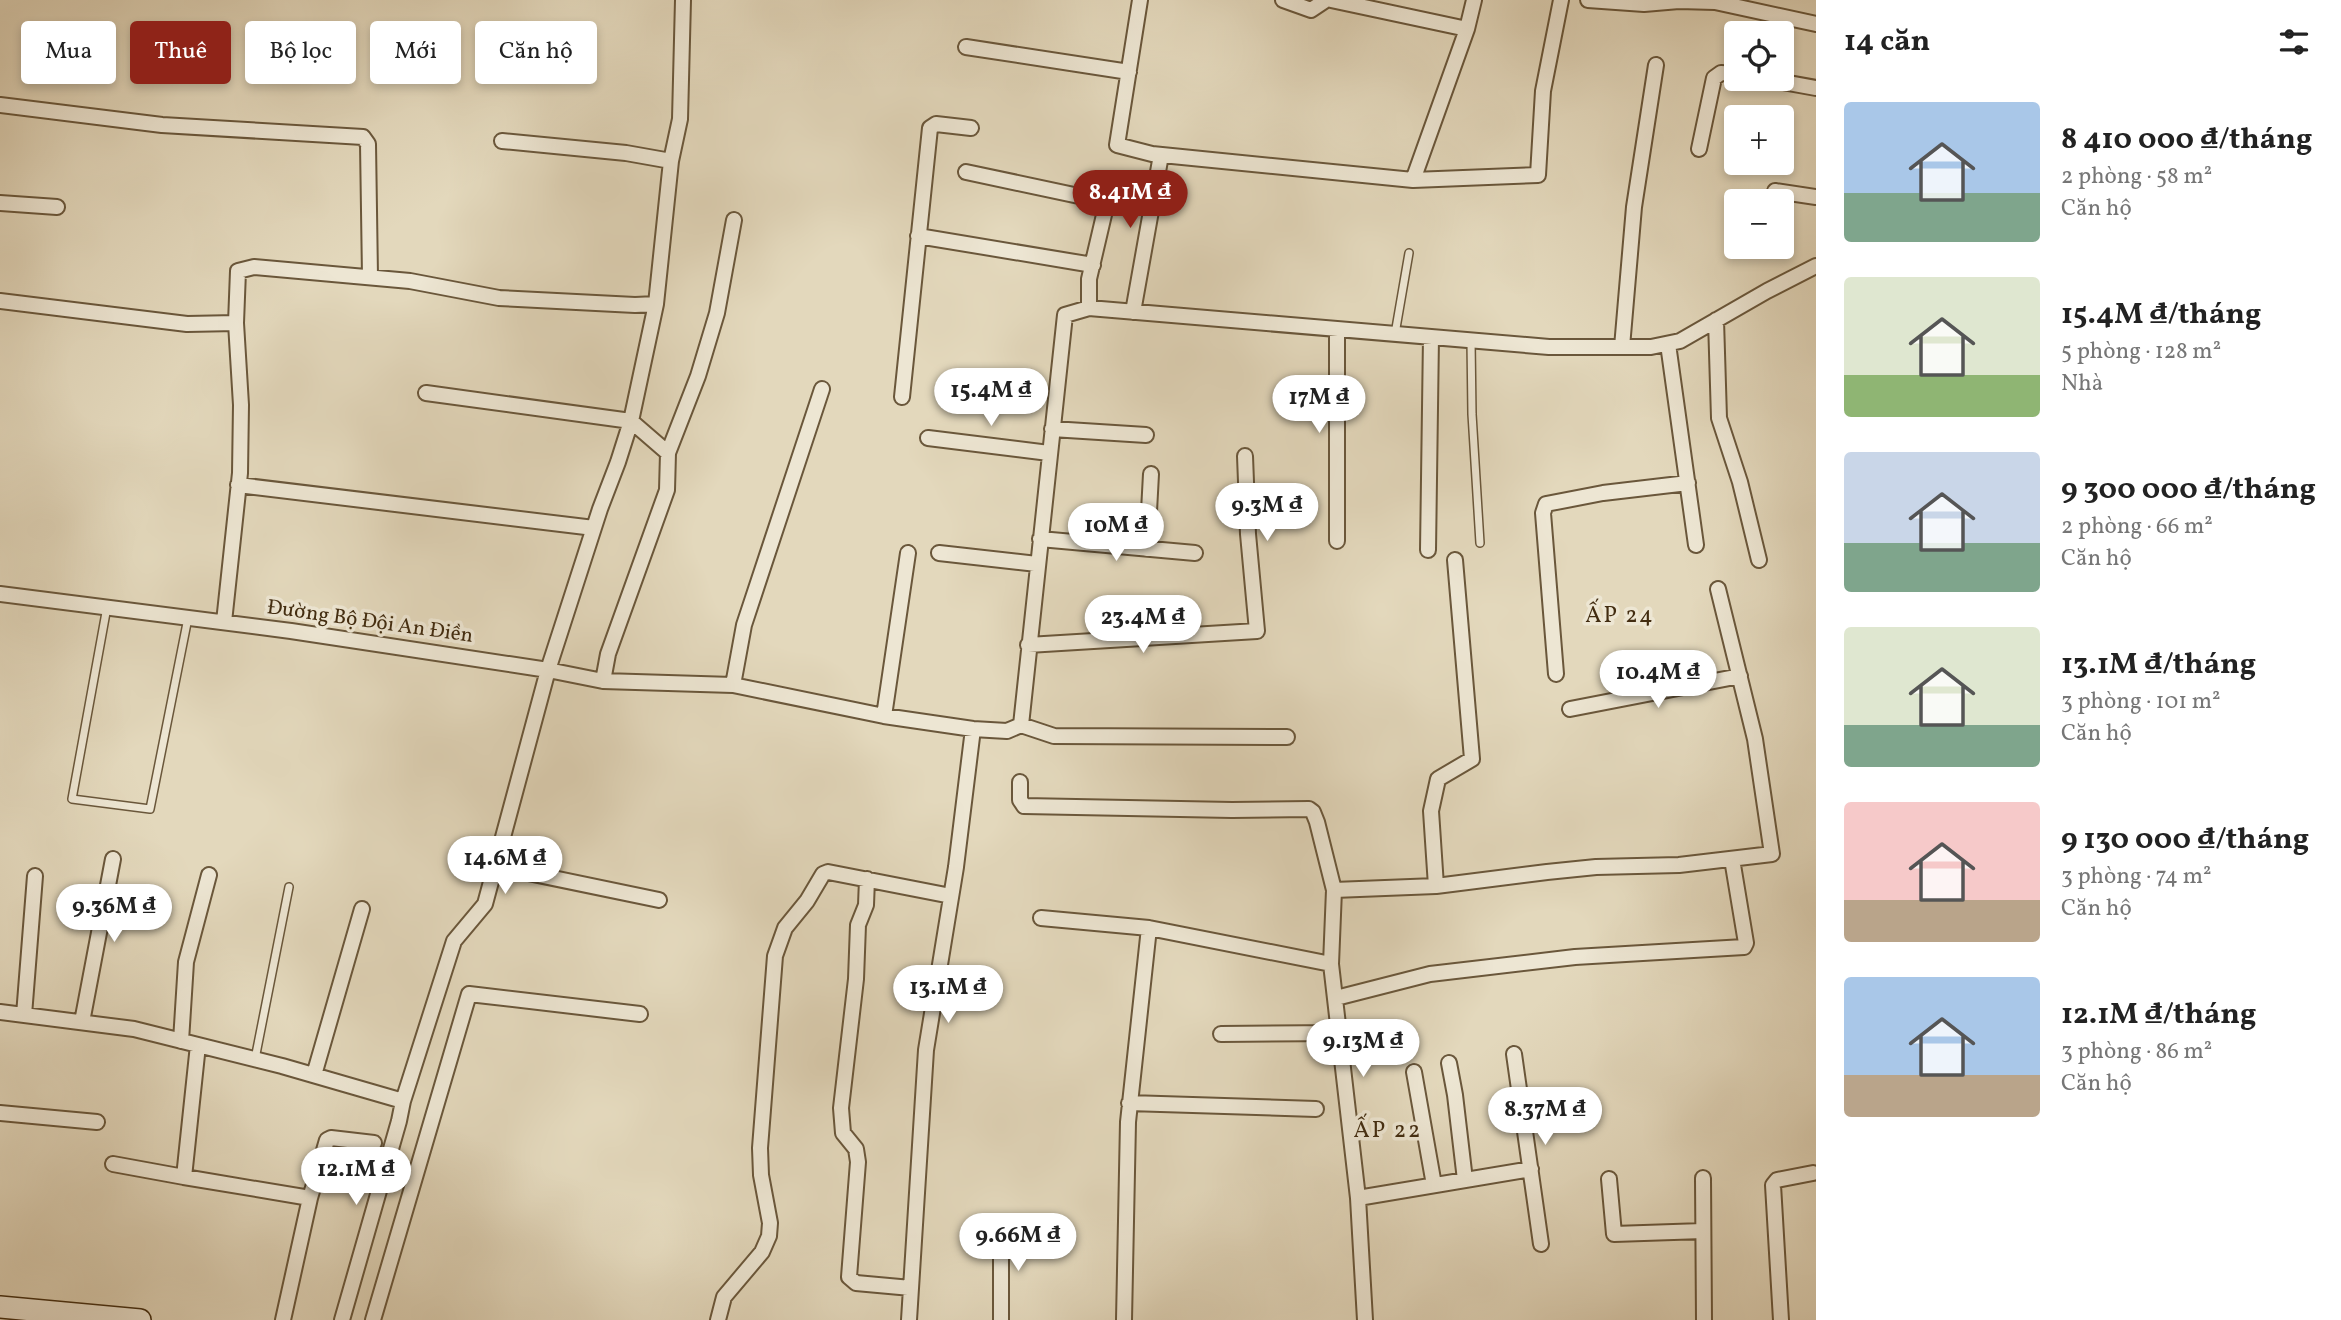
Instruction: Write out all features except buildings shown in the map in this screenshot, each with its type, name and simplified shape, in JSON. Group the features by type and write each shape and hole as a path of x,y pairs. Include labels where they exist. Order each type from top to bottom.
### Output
{"street":[{"path":"342,1320 403,1101 454,941 485,904 548,670 631,421 656,304 671,161 680,119 683,0"},
{"path":"1124,0 1140,2 1117,145 1161,155 1413,180 1538,176 1544,91 1561,0"},
{"path":"1283,0 1311,10 1329,0 1467,29"},
{"path":"1413,180 1467,29 1474,0"},
{"path":"1588,0 1715,2 1816,23"},
{"path":"966,47 1129,72"},
{"path":"1622,347 1634,207 1656,65"},
{"path":"1699,149 1714,78 1724,73"},
{"path":"1794,84 1816,88"},
{"path":"0,105 162,125 363,137 368,144 370,276"},
{"path":"902,397 930,128 936,124 971,128"},
{"path":"502,141 626,153 671,161"},
{"path":"1133,312 1161,155"},
{"path":"966,172 1107,202 1089,279 1089,308"},
{"path":"1794,194 1816,197"},
{"path":"0,203 57,207"},
{"path":"603,681 608,654 667,490 668,453 698,376 717,313 734,220"},
{"path":"918,236 1093,265"},
{"path":"1287,737 1054,736 1021,725 1065,315 1089,308 1549,347 1651,347 1680,341 1816,266"},
{"path":"224,622 239,485 241,405 236,323 239,271 242,268 370,276 499,298 656,304"},
{"path":"0,301 187,324 236,323"},
{"path":"1716,320 1719,418 1740,482 1759,560"},
{"path":"1337,329 1337,541"},
{"path":"1428,550 1431,337"},
{"path":"1668,344 1696,545"},
{"path":"733,685 744,625 822,389"},
{"path":"426,393 631,421 668,453"},
{"path":"1052,429 1146,435"},
{"path":"928,438 1049,453"},
{"path":"1028,645 1256,631 1245,456"},
{"path":"1147,548 1151,474"},
{"path":"1556,674 1544,537 1543,509 1546,504 1688,483"},
{"path":"239,485 594,528"},
{"path":"1040,539 1195,553"},
{"path":"884,716 908,553"},
{"path":"939,553 1037,564"},
{"path":"1436,886 1430,811 1438,779 1472,759 1455,560"},
{"path":"1334,890 1436,886 1572,869 1679,865 1772,854 1755,739 1718,589"},
{"name":"Đường Bộ Đội An Điền","path":"0,594 224,622 548,670 603,681 733,685 884,716 973,729 1007,731 1021,725"},
{"path":"1570,709 1740,676"},
{"path":"909,1320 926,1050 951,896 973,729"},
{"path":"1020,782 1020,800 1024,806 1309,809 1313,812 1334,890 1331,964 1358,1198 1365,1320"},
{"path":"82,1022 113,859"},
{"path":"1336,998 1430,974 1576,957 1744,947 1746,943 1732,859"},
{"path":"495,866 659,900"},
{"path":"718,1320 724,1297 762,1252 769,1236 770,1223 761,1175 760,1148 775,956 781,936 824,873 835,872 951,896"},
{"path":"181,1041 186,962 209,875"},
{"path":"24,1015 35,876"},
{"path":"867,879 866,905 858,925 856,979 841,1108 844,1133 856,1150 858,1162 849,1276 856,1283 911,1288"},
{"path":"314,1075 362,908"},
{"path":"1041,918 1149,928 1331,964"},
{"path":"1124,1320 1129,1104 1149,928"},
{"path":"373,1320 469,994 640,1014"},
{"path":"0,1012 134,1029 255,1059 403,1101"},
{"path":"1221,1034 1340,1033"},
{"path":"184,1177 198,1045"},
{"path":"1514,1054 1541,1244"},
{"path":"1449,1063 1465,1180"},
{"path":"1414,1072 1434,1185"},
{"path":"1129,1104 1316,1109"},
{"path":"0,1113 97,1122"},
{"path":"283,1320 310,1198 328,1139 374,1143"},
{"path":"113,1164 310,1198"},
{"path":"1358,1198 1531,1169"},
{"path":"1781,1320 1773,1185 1777,1180 1813,1173"},
{"path":"1703,1178 1704,1320"},
{"path":"1609,1179 1613,1231 1616,1234 1703,1231"},
{"path":"1000,1320 1001,1238 1012,1231 1043,1233"},
{"path":"0,1307 140,1320"}],"lane":[{"path":"1395,334 1409,253"},
{"path":"1471,340 1472,414 1480,544"},
{"path":"107,607 72,799 150,809 188,617"},
{"path":"255,1059 289,887"}],"district":[{"name":"ẤP 24","path":"1620,616"},
{"name":"ẤP 22","path":"1388,1131"}]}
